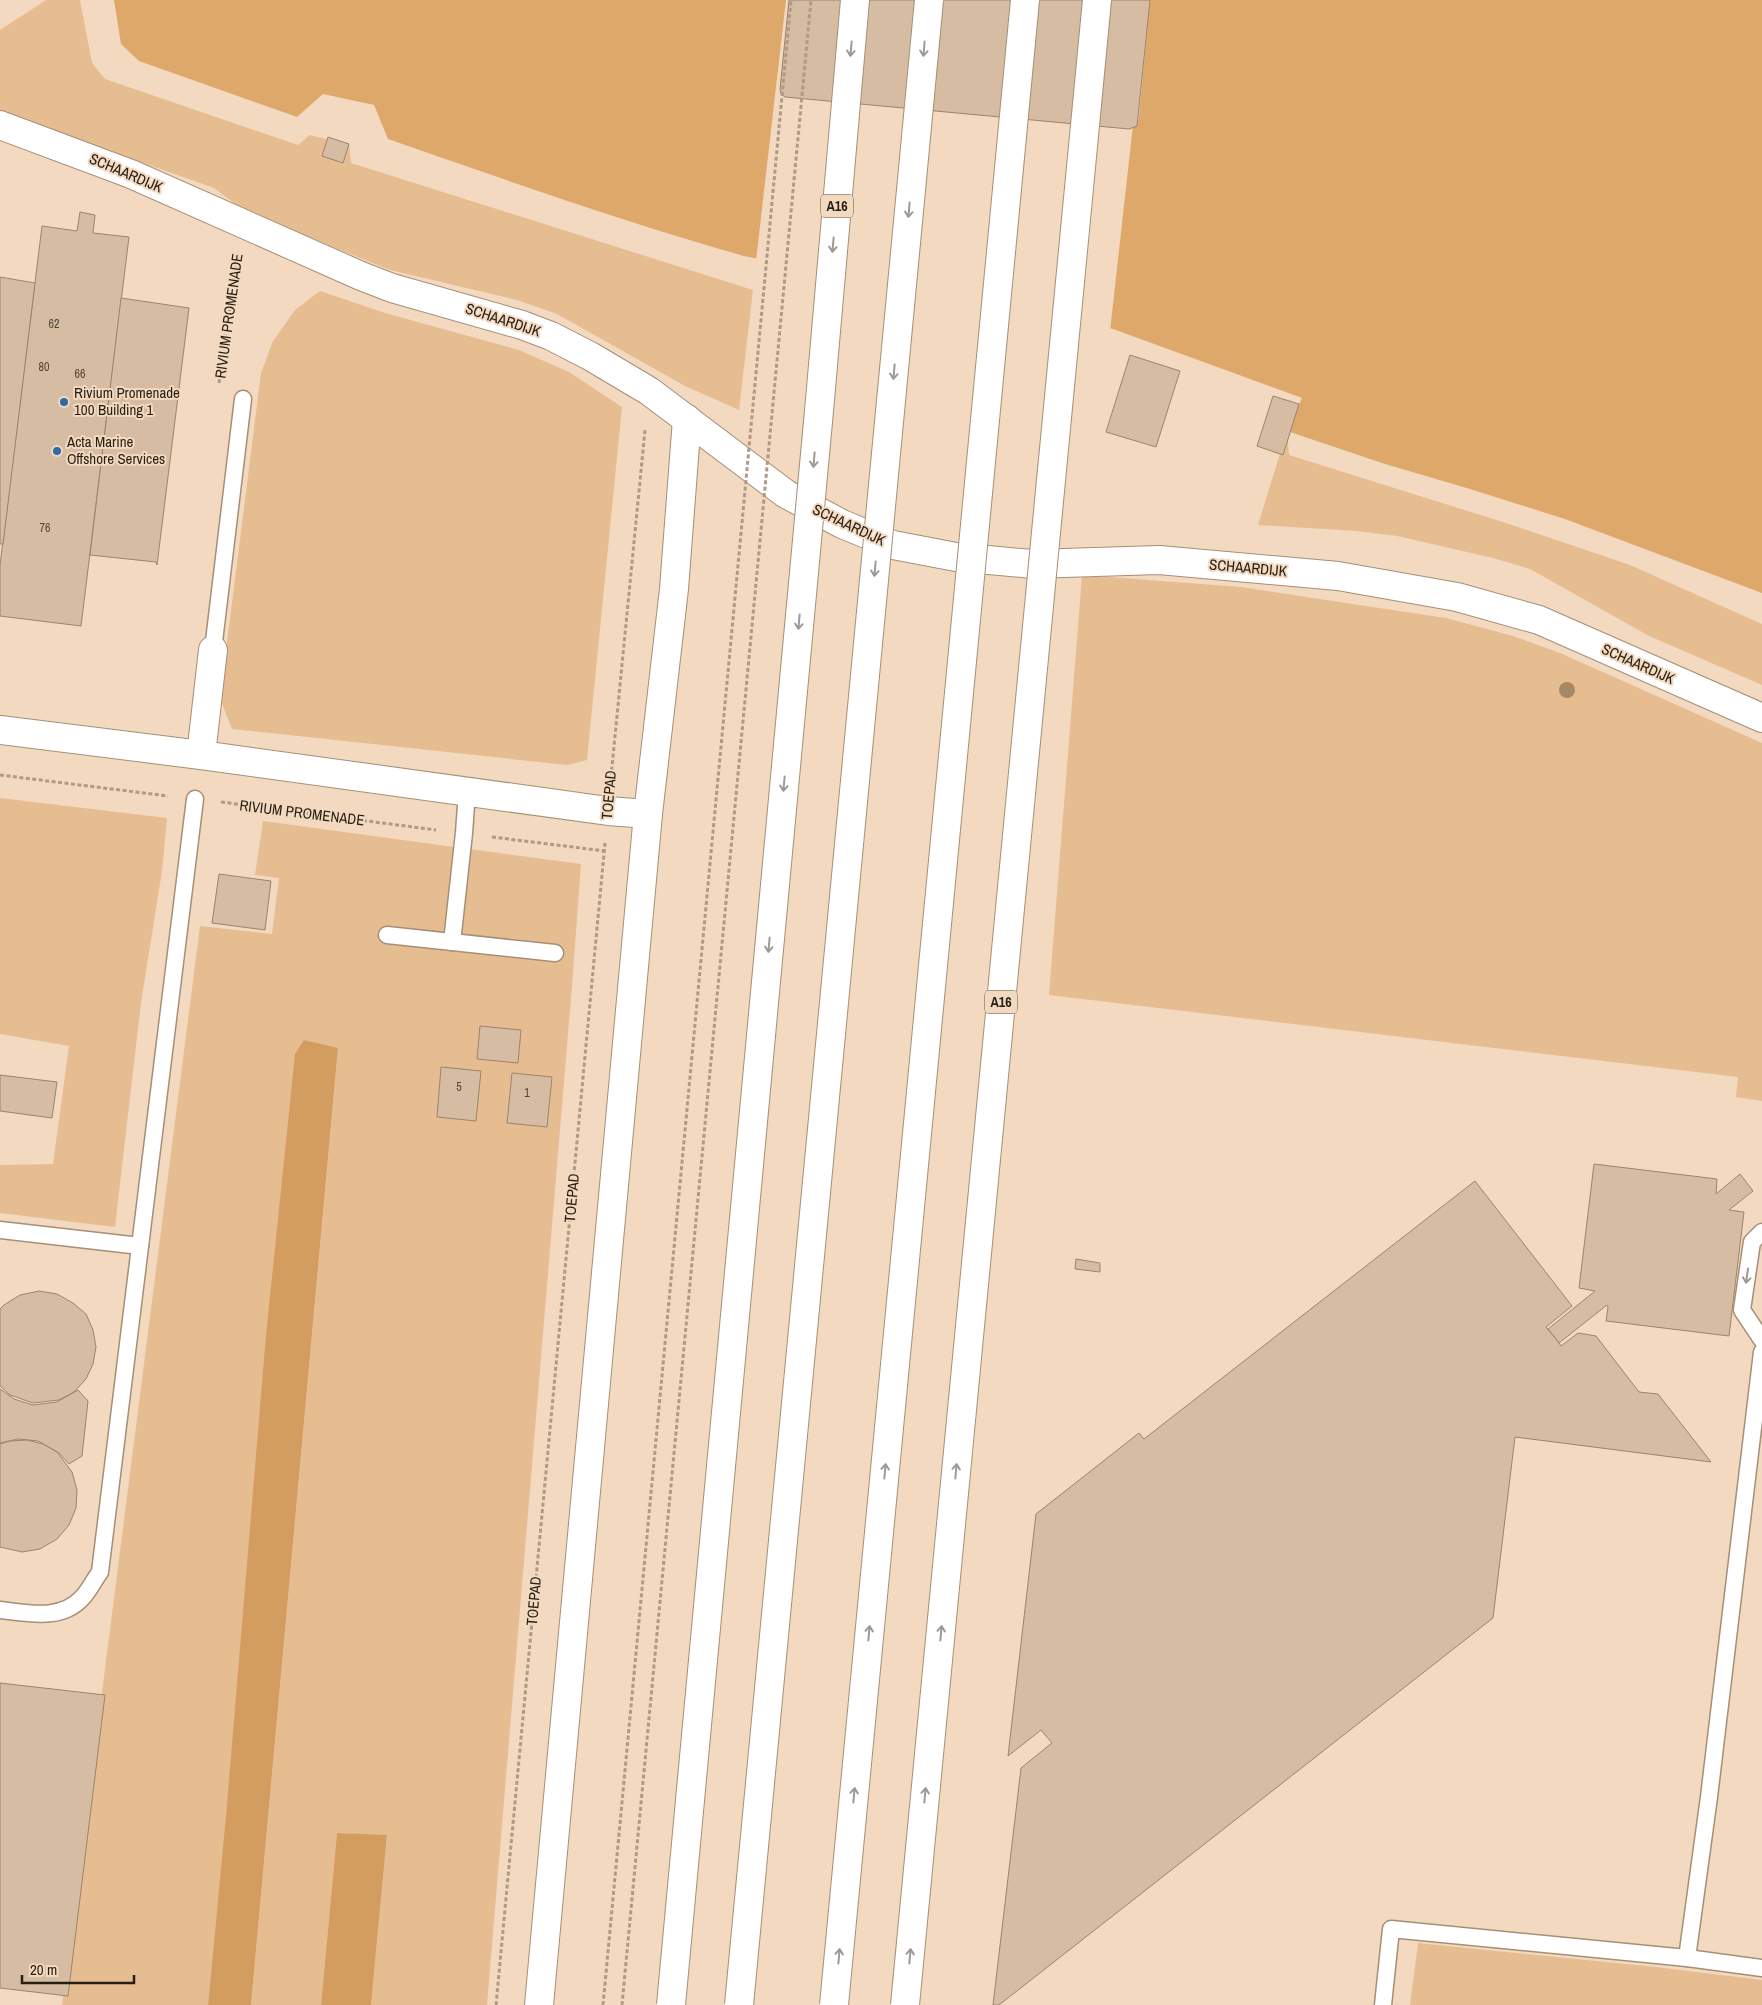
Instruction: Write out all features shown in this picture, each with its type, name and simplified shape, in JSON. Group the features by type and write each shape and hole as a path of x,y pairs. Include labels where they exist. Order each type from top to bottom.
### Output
{"main road":[{"name":"A16","path":"671,2005 817,431 855,0"},
{"path":"739,2005 929,0"},
{"path":"834,2005 1025,0"},
{"name":"A16","path":"905,2005 1097,0"},
{"name":"SCHAARDIJK","path":"0,125 131,174 392,288 470,309 551,336 597,360 649,391 786,494 842,524 893,545 956,557 1032,564 1159,560 1338,576 1456,597 1539,620 1762,718"},
{"path":"539,2005 648,814 674,589 687,419"},
{"path":"201,755 213,650"},
{"path":"0,730 201,755 608,811 648,814"}],"lane":[{"path":"213,650 243,399"},
{"path":"452,942 467,792"},
{"path":"0,1610 41,1614 66,1611 83,1598 100,1572 195,799"},
{"path":"387,935 555,953"},
{"path":"0,1230 140,1246"},
{"path":"1762,1232 1752,1242 1742,1310 1762,1340"},
{"path":"1687,1958 1710,1787 1762,1352"},
{"path":"1383,2005 1391,1929 1687,1958 1762,1968"}],"path":[{"path":"603,2005 791,0"},
{"path":"622,2005 810,0"},
{"name":"RIVIUM PROMENADE","path":"242,223 219,385 243,399"},
{"name":"TOEPAD","path":"496,2005 649,391"},
{"name":"RIVIUM PROMENADE","path":"0,775 605,851"}],"shaded area":[{"path":"46,0 80,0 92,63 105,79 298,145 310,135 349,145 351,163 753,290 739,410 685,386 557,314 517,300 390,270 246,212 214,188 0,112 0,30"},
{"path":"114,0 789,0 1129,129 1137,126 1139,116 1150,0 1762,0 1762,593 1565,519 1385,464 1287,431 1302,398 1113,329 744,256 610,215 388,139 374,105 323,94 297,117 139,61 121,44"},
{"path":"320,291 385,313 519,350 569,372 622,407 587,760 567,765 232,729 220,698 261,373 273,341 295,310"},
{"path":"1287,431 1289,455 1506,523 1630,565 1762,624 1762,685 1649,636 1530,569 1493,558 1397,536 1357,531 1258,525"},
{"path":"1082,575 1241,587 1446,618 1513,636 1560,653 1762,743 1762,1101 1736,1097 1738,1077 1049,995"},
{"path":"0,798 167,818 162,871 141,1003 115,1227 0,1213 0,1165 53,1164 69,1046 0,1034"},
{"path":"263,821 581,864 487,2005 371,2005 387,1836 337,1833 321,2005 251,2005 338,1049 304,1040 208,2005 62,2005 200,926 272,934 279,878 255,875"},
{"path":"304,1040 338,1048 251,2005 208,2005 226,1816 266,1335 295,1054"},
{"path":"337,1833 387,1835 371,2005 321,2005"},
{"path":"1418,1943 1656,1967 1762,1980 1762,2005 1410,2005"}],"pier":[{"path":"786,0 791,0 1133,125 1110,331 756,261"}],"building":[{"path":"789,0 1150,0 1137,126 1129,129 785,97 781,94 780,89"},
{"path":"328,137 349,144 343,163 322,156"},
{"name":"Rivium Promenade 100 Building 1","path":"80,212 95,215 93,233 129,237 81,626 0,616 0,565 42,226 77,231"},
{"path":"0,277 35,283 3,544 0,544"},
{"path":"121,298 189,308 157,565 156,562 90,555"},
{"path":"1130,355 1180,371 1156,447 1106,432"},
{"path":"1273,396 1299,404 1283,455 1257,446"},
{"path":"219,874 271,881 265,930 212,923"},
{"path":"480,1026 521,1030 518,1063 477,1059"},
{"path":"441,1067 481,1071 476,1121 437,1117"},
{"path":"512,1073 552,1077 547,1127 507,1123"},
{"path":"0,1075 57,1082 52,1118 0,1111"},
{"path":"1594,1164 1717,1179 1716,1194 1740,1174 1753,1191 1729,1210 1744,1212 1729,1336 1606,1321 1607,1305 1559,1343 1548,1329 1595,1291 1579,1288"},
{"path":"1475,1181 1572,1306 1546,1327 1561,1346 1578,1333 1596,1336 1639,1392 1658,1394 1711,1462 1515,1437 1493,1618 999,2005 993,2005 1021,1768 1052,1743 1041,1730 1008,1756 1036,1514 1139,1433 1144,1439"},
{"path":"1076,1259 1100,1263 1100,1272 1075,1269"},
{"path":"39,1291 57,1294 73,1303 86,1314 93,1330 96,1347 93,1364 86,1379 74,1392 59,1400 33,1403 10,1395 0,1386 0,1309 20,1295"},
{"path":"0,1389 14,1399 33,1405 57,1402 78,1390 88,1401 82,1456 69,1464 59,1453 38,1441 18,1439 0,1443"},
{"path":"27,1440 43,1444 57,1452 72,1472 77,1490 76,1508 69,1525 57,1539 40,1549 22,1552 0,1547 0,1444 10,1441"},
{"path":"0,1683 105,1695 68,1996 0,1988"}],"place":[{"name":"Rivium Promenade 100 Building 1","path":"64,402"},
{"name":"Acta Marine Offshore Services","path":"57,451"}]}
